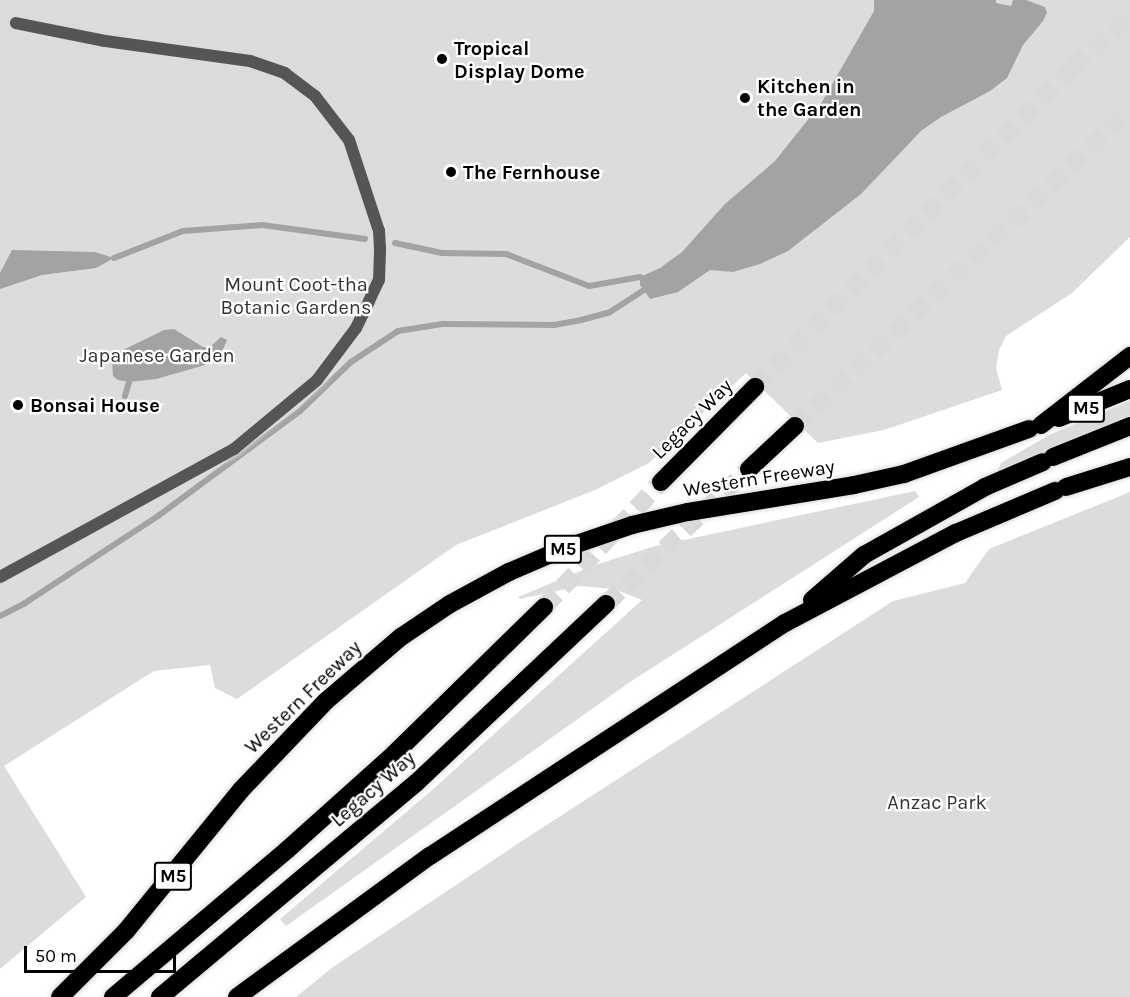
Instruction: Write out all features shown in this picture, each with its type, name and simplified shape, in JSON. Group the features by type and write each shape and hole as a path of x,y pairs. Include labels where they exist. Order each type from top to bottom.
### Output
{"highway":[{"path":"1036,427 1130,357"},
{"name":"Legacy Way","path":"662,482 755,387"},
{"name":"Western Freeway","path":"60,997 126,931 241,790 326,701 401,637 450,604 509,573 565,548 633,525 688,512 854,485 904,474 1036,427 1130,389"},
{"path":"749,469 795,426"},
{"path":"785,622 864,555 985,487 1130,426"},
{"path":"237,997 430,856 785,622 956,533 1060,489 1130,467"},
{"name":"Legacy Way","path":"160,997 416,783 606,604"},
{"name":"Legacy Way","path":"113,997 287,850 394,754 544,607"}],"street":[{"path":"0,577 234,449 317,380 361,319 378,280 380,249 379,231 349,140 315,96 285,73 250,61 105,41 16,23"}],"green space":[{"name":"Mount Coot-tha Botanic Gardens","path":"0,0 1130,0 1130,237 1072,293 1006,336 999,350 996,368 1002,390 884,430 818,443 746,373 649,463 595,490 456,545 237,699 215,688 210,665 154,671 4,766 86,897 0,969"},
{"path":"1130,401 1130,416 997,472 1001,463 1049,435"},
{"path":"915,491 919,497 630,682 286,926 280,919 431,791 642,600 614,589 579,586 520,599 518,597 592,566 655,546"},
{"name":"Anzac Park","path":"1130,492 1130,997 296,997 333,967 528,837 893,601 965,583 989,549"}],"shaded area":[{"path":"874,0 996,0 996,3 1011,6 1013,0 1026,0 1045,7 1047,13 1023,45 1007,78 990,91 941,117 921,131 861,194 788,251 760,264 733,272 710,270 678,292 650,299 640,285 640,277 660,268 682,252 725,204 775,161 822,102 874,11"},
{"path":"12,250 95,252 114,258 96,268 42,275 0,289 0,273"},
{"path":"174,329 203,347 210,347 221,337 227,340 219,359 202,366 156,379 129,382 118,380 113,376 112,360 119,352 164,330"}],"waterway":[{"path":"114,258 183,231 262,225 365,239"},
{"path":"395,243 442,253 506,254 589,286 640,277"},
{"path":"0,616 25,603 158,516 300,411 351,362 398,331 442,324 554,325 610,312 644,290"},
{"path":"125,396 129,382"}],"tunnel":[{"path":"755,387 1073,68 1130,16"},
{"path":"795,426 1130,110"},
{"path":"606,604 749,469"},
{"path":"544,607 661,482"}],"place":[{"name":"Tropical Display Dome","path":"442,59"},
{"name":"Kitchen in the Garden","path":"745,98"},
{"name":"The Fernhouse","path":"451,172"},
{"name":"Bonsai House","path":"18,405"}],"park label":[{"name":"Japanese Garden","path":"157,355"}]}
